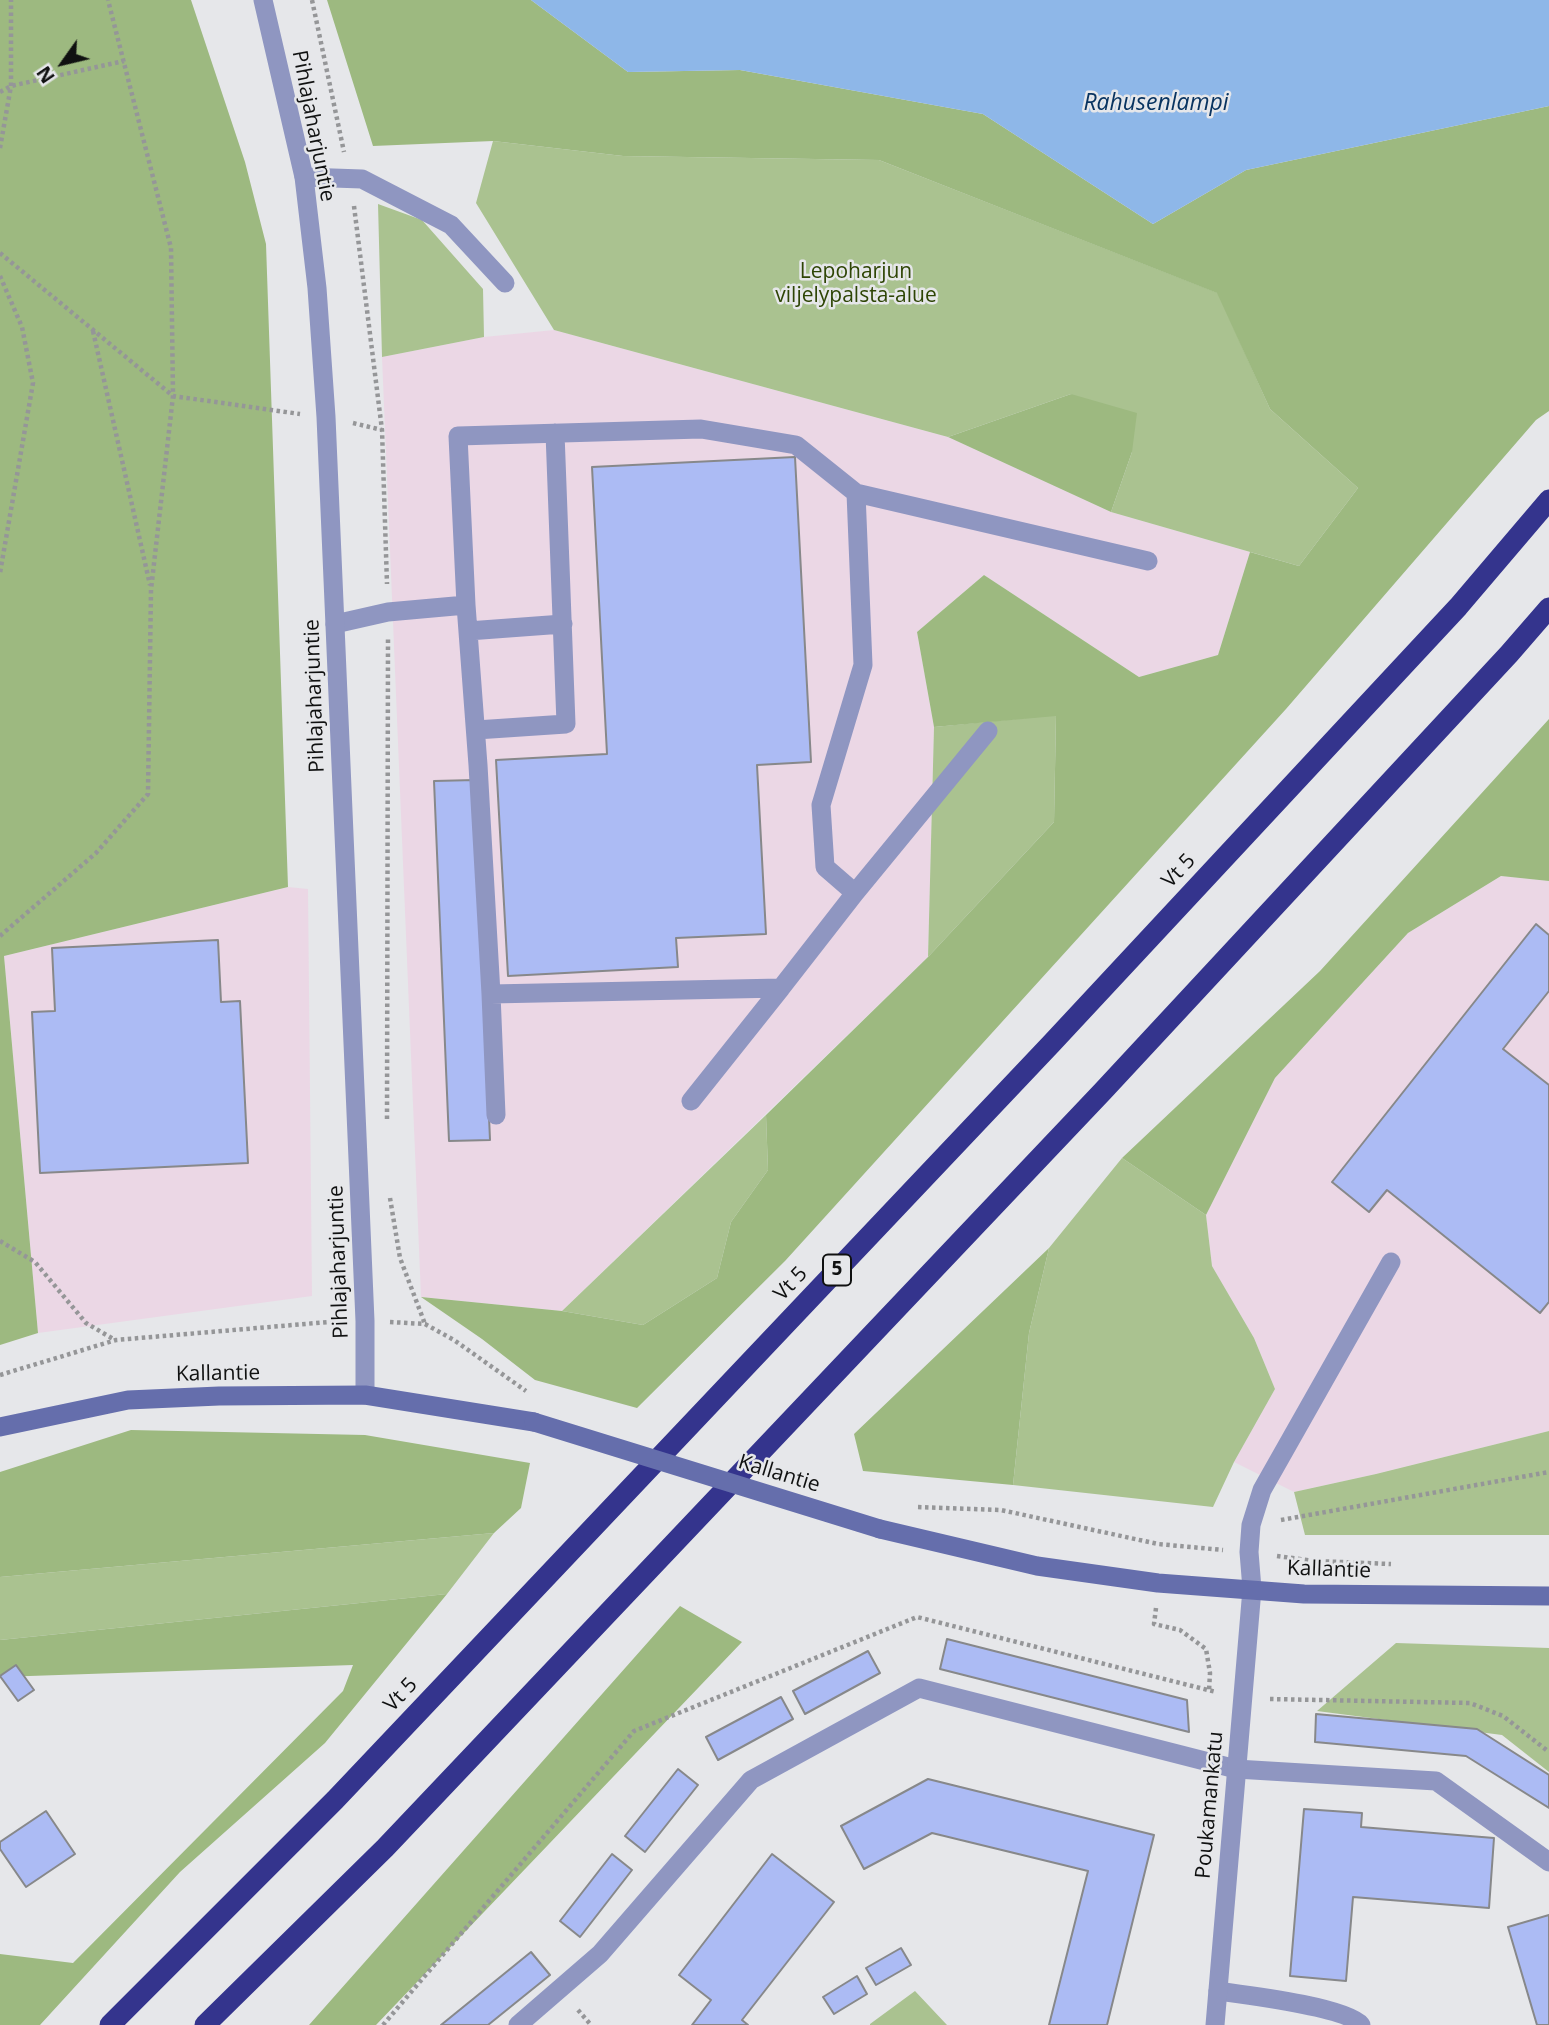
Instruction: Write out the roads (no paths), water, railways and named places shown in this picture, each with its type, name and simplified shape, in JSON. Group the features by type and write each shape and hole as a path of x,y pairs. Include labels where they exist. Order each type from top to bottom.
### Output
{"highway":[{"name":"Vt 5","path":"110,2025 335,1800 1051,1044 1458,607 1549,500"},
{"path":"205,2025 385,1848 1074,1122 1509,654 1549,607"}],"main road":[{"name":"Kallantie","path":"0,1427 128,1400 365,1395 534,1422 880,1529 1037,1566 1158,1583 1304,1594 1549,1595"}],"street":[{"name":"Pihlajaharjuntie","path":"264,0 303,177 317,288 326,417 365,1307 365,1395"},
{"path":"303,177 362,179 451,225 505,283"},
{"path":"496,1115 476,730 457,436 702,429 796,445 856,493 1148,561"},
{"path":"476,730 566,723 555,433"},
{"path":"855,893 825,867 821,805 863,664 856,493"},
{"path":"335,624 388,612 466,606"},
{"path":"468,631 563,624"},
{"path":"691,1101 855,893 988,731"},
{"path":"491,994 781,988"},
{"name":"Poukamankatu","path":"1215,2025 1252,1589 1249,1552 1251,1525 1262,1490 1391,1262"},
{"path":"518,2025 600,1954 751,1780 919,1688 1236,1769 1436,1781 1549,1862"},
{"path":"1218,1991 1333,2011 1357,2020 1362,2025"}],"water":[{"name":"Rahusenlampi","path":"531,0 1549,0 1549,106 1246,170 1153,224 983,114 740,70 628,72"}],"park label":[{"name":"Lepoharjun viljelypalsta-alue","path":"856,284"}]}
